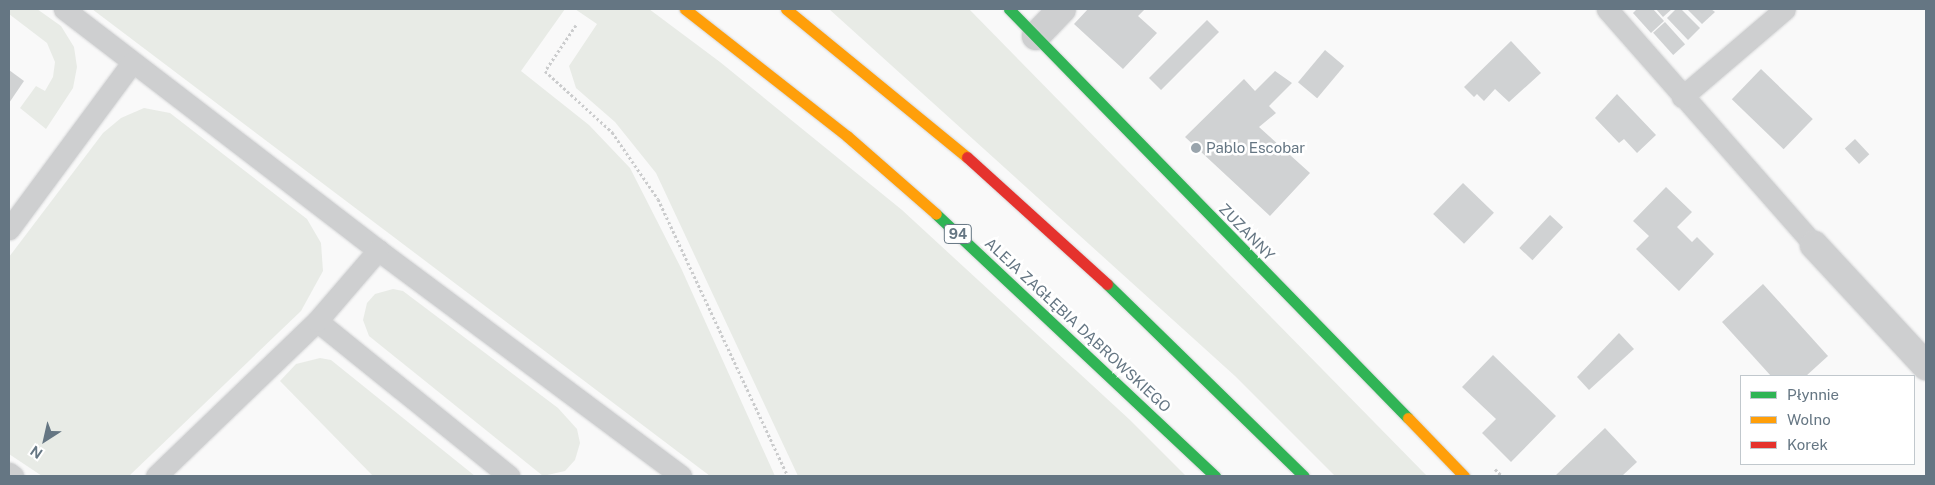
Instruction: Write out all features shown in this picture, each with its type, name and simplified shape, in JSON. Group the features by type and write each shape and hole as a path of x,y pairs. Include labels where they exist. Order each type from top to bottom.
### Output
{"main road":[{"name":"ALEJA ZAGŁĘBIA DĄBROWSKIEGO","path":"685,9 847,136 976,249 1215,476"},
{"path":"786,9 966,157 1138,313 1304,476"},
{"name":"ZUZANNY","path":"1009,9 1464,476"}],"street":[{"path":"1036,36 1062,9"},
{"path":"1814,245 1926,366"}],"lane":[{"path":"64,9 378,250 682,476"},
{"path":"1607,9 1682,97 1814,245"},
{"path":"1682,97 1785,9"},
{"path":"9,229 132,63"},
{"path":"156,476 317,321 378,250"},
{"path":"317,321 508,476"},
{"path":"9,473 13,476"}],"path":[{"path":"576,25 545,71 612,132 658,199 788,476"}],"shaded area":[{"path":"9,9 37,9 61,26 74,47 77,67 73,88 46,129 20,108 36,86 45,91 53,77 55,62 47,43 9,14"},
{"path":"92,9 565,9 521,71 589,125 630,168 681,268 775,476 710,476"},
{"path":"575,9 649,9 720,62 902,210 1130,420 1186,476 798,476 656,173 615,122 576,88 569,66 597,24"},
{"path":"829,9 969,9 1427,476 1335,476 1235,376"},
{"path":"144,108 170,113 307,219 321,243 323,271 301,311 129,476 42,476 9,454 9,257 103,133 121,118"},
{"path":"393,289 403,291 558,408 577,429 580,443 575,460 565,471 543,476 369,336 363,320 367,303 375,294"},
{"path":"320,358 331,360 475,476 373,476 280,381 296,364"}],"building":[{"path":"1088,9 1145,9 1138,16 1157,33 1123,69 1074,24"},
{"path":"1637,9 1653,9 1664,21 1651,33 1633,13"},
{"path":"1656,9 1672,9 1663,17"},
{"path":"1676,9 1681,9 1700,28 1688,40 1667,18"},
{"path":"1687,9 1711,9 1715,12 1702,24"},
{"path":"1207,20 1219,32 1161,90 1149,78"},
{"path":"1665,22 1685,44 1673,55 1653,33"},
{"path":"1511,41 1541,73 1509,102 1495,89 1484,101 1477,94 1474,97 1464,87"},
{"path":"1325,50 1344,66 1317,98 1298,82"},
{"path":"1761,69 1813,119 1784,149 1732,99"},
{"path":"9,70 24,81 9,103"},
{"path":"1275,71 1292,83 1269,106 1276,113 1259,127 1310,173 1270,216 1185,137 1244,79 1255,91"},
{"path":"1617,94 1656,135 1637,153 1624,139 1619,143 1595,118"},
{"path":"1855,139 1869,154 1859,164 1845,149"},
{"path":"1463,183 1494,213 1464,244 1433,214"},
{"path":"1666,187 1692,212 1677,227 1692,242 1697,237 1714,254 1679,291 1636,249 1649,236 1633,221"},
{"path":"1550,215 1563,227 1532,260 1519,248"},
{"path":"1763,284 1828,356 1807,375 1770,375 1722,322"},
{"path":"1619,333 1634,349 1589,390 1577,377"},
{"path":"1493,355 1556,416 1511,462 1482,433 1496,419 1462,387"},
{"path":"1605,428 1637,462 1622,476 1555,476"}],"traffic: fast":[{"path":"1009,9 1408,418"},
{"path":"936,214 1215,476"},
{"path":"1107,284 1304,476"}],"traffic: slow":[{"path":"685,9 847,136 936,214"},
{"path":"786,9 967,157"},
{"path":"1408,418 1464,476"}],"traffic: jam":[{"path":"967,157 1107,284"}],"place":[{"name":"Pablo Escobar","path":"1196,148"}]}
